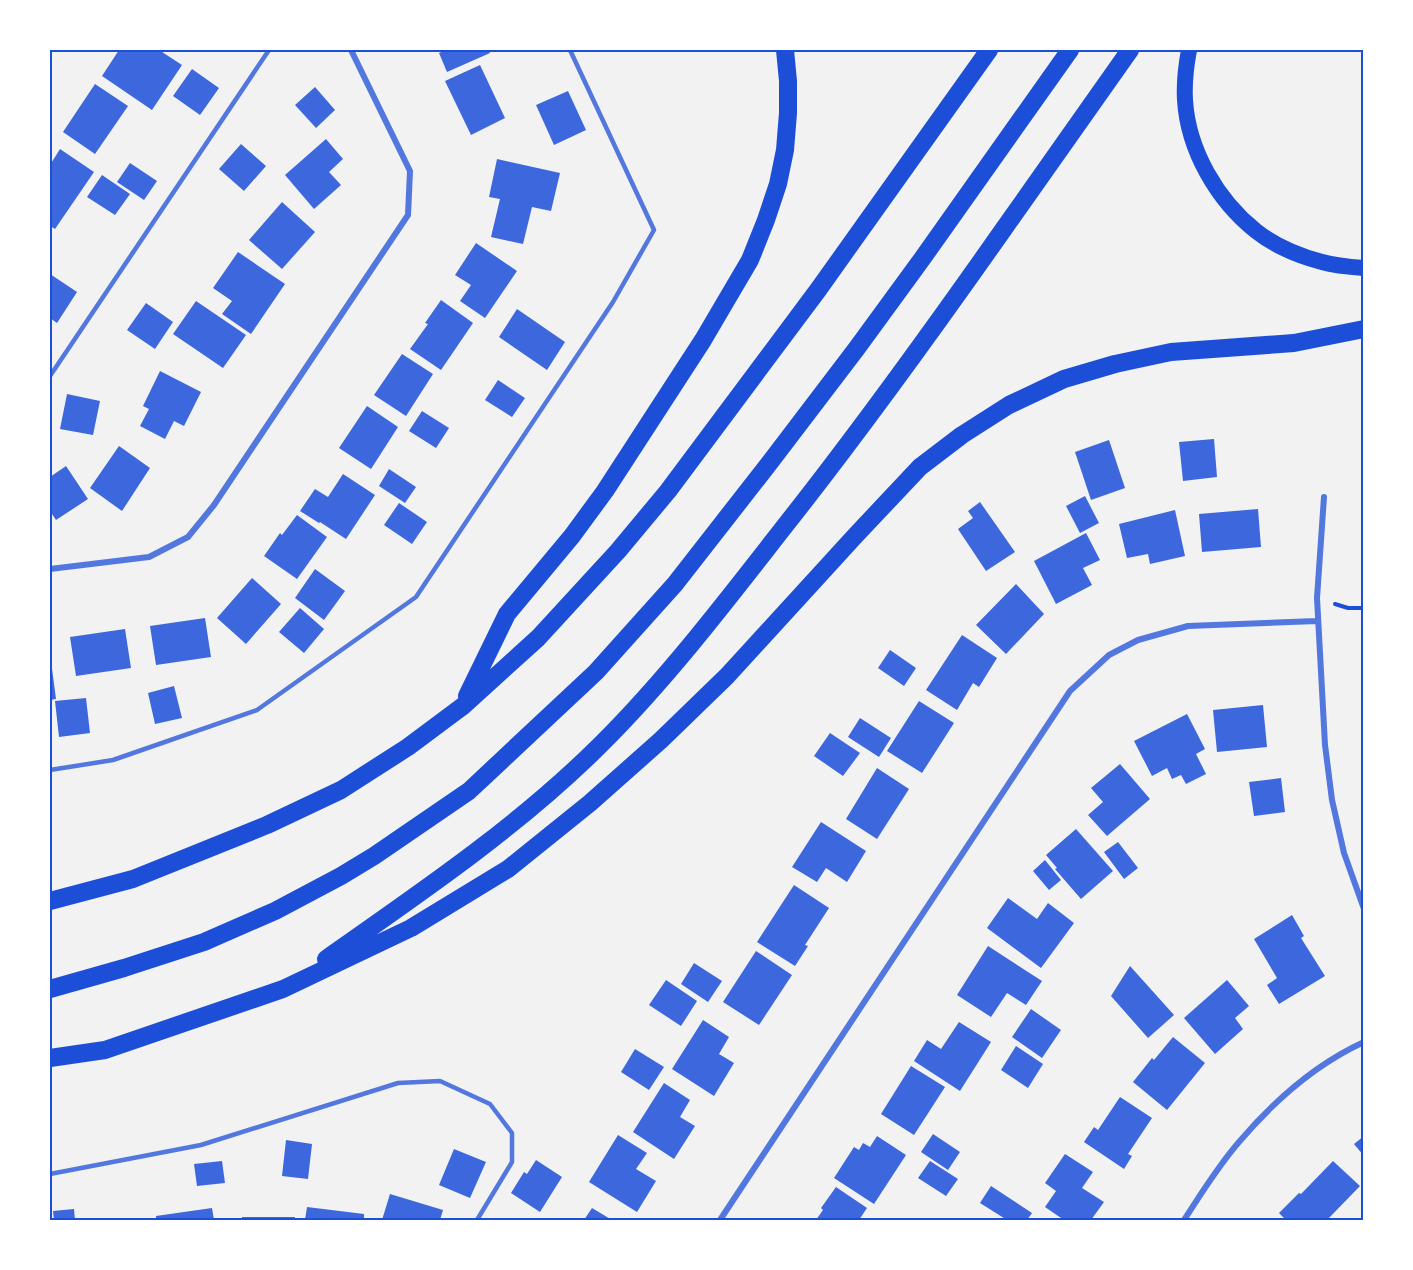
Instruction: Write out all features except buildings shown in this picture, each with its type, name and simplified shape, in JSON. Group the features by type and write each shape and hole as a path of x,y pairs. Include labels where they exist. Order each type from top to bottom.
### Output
{"highway":[{"path":"463,706 507,614 537,580 605,491 703,340 750,260 775,193 784,150 788,113 785,50"},
{"path":"50,901 133,879 267,825 341,790 408,747 463,706 538,638 618,551 668,490 818,290 988,50"},
{"path":"50,989 124,969 204,942 275,911 374,856 469,791 596,672 675,584 857,348 1070,50"},
{"path":"283,989 448,873 510,826 589,756 653,689 726,602 844,451 1130,50"},
{"path":"1189,50 1185,71 1185,101 1189,126 1207,173 1230,205 1256,231 1280,246 1324,263 1364,268"},
{"path":"50,1058 105,1050 283,989 411,928 508,869 590,803 661,740 727,676 920,467 962,435 1009,405 1064,379 1115,364 1171,352 1294,343 1364,329"}],"street":[{"path":"50,569 149,557 188,537 214,505 408,215 410,171 351,50"},
{"path":"1324,497 1317,621 1325,745 1332,800 1344,853 1364,909"},
{"path":"720,1221 1070,691 1109,655 1138,640 1188,626 1317,621"},
{"path":"1184,1221 1239,1142 1275,1104 1317,1069 1364,1042"}],"lane":[{"path":"50,376 269,50"},
{"path":"50,770 113,760 256,710 416,597 613,302 654,230 570,50"},
{"path":"50,1174 201,1146 398,1083 440,1081 490,1104 512,1133 512,1162 477,1221"}],"path":[{"path":"1317,598 1348,608 1364,608"}]}
